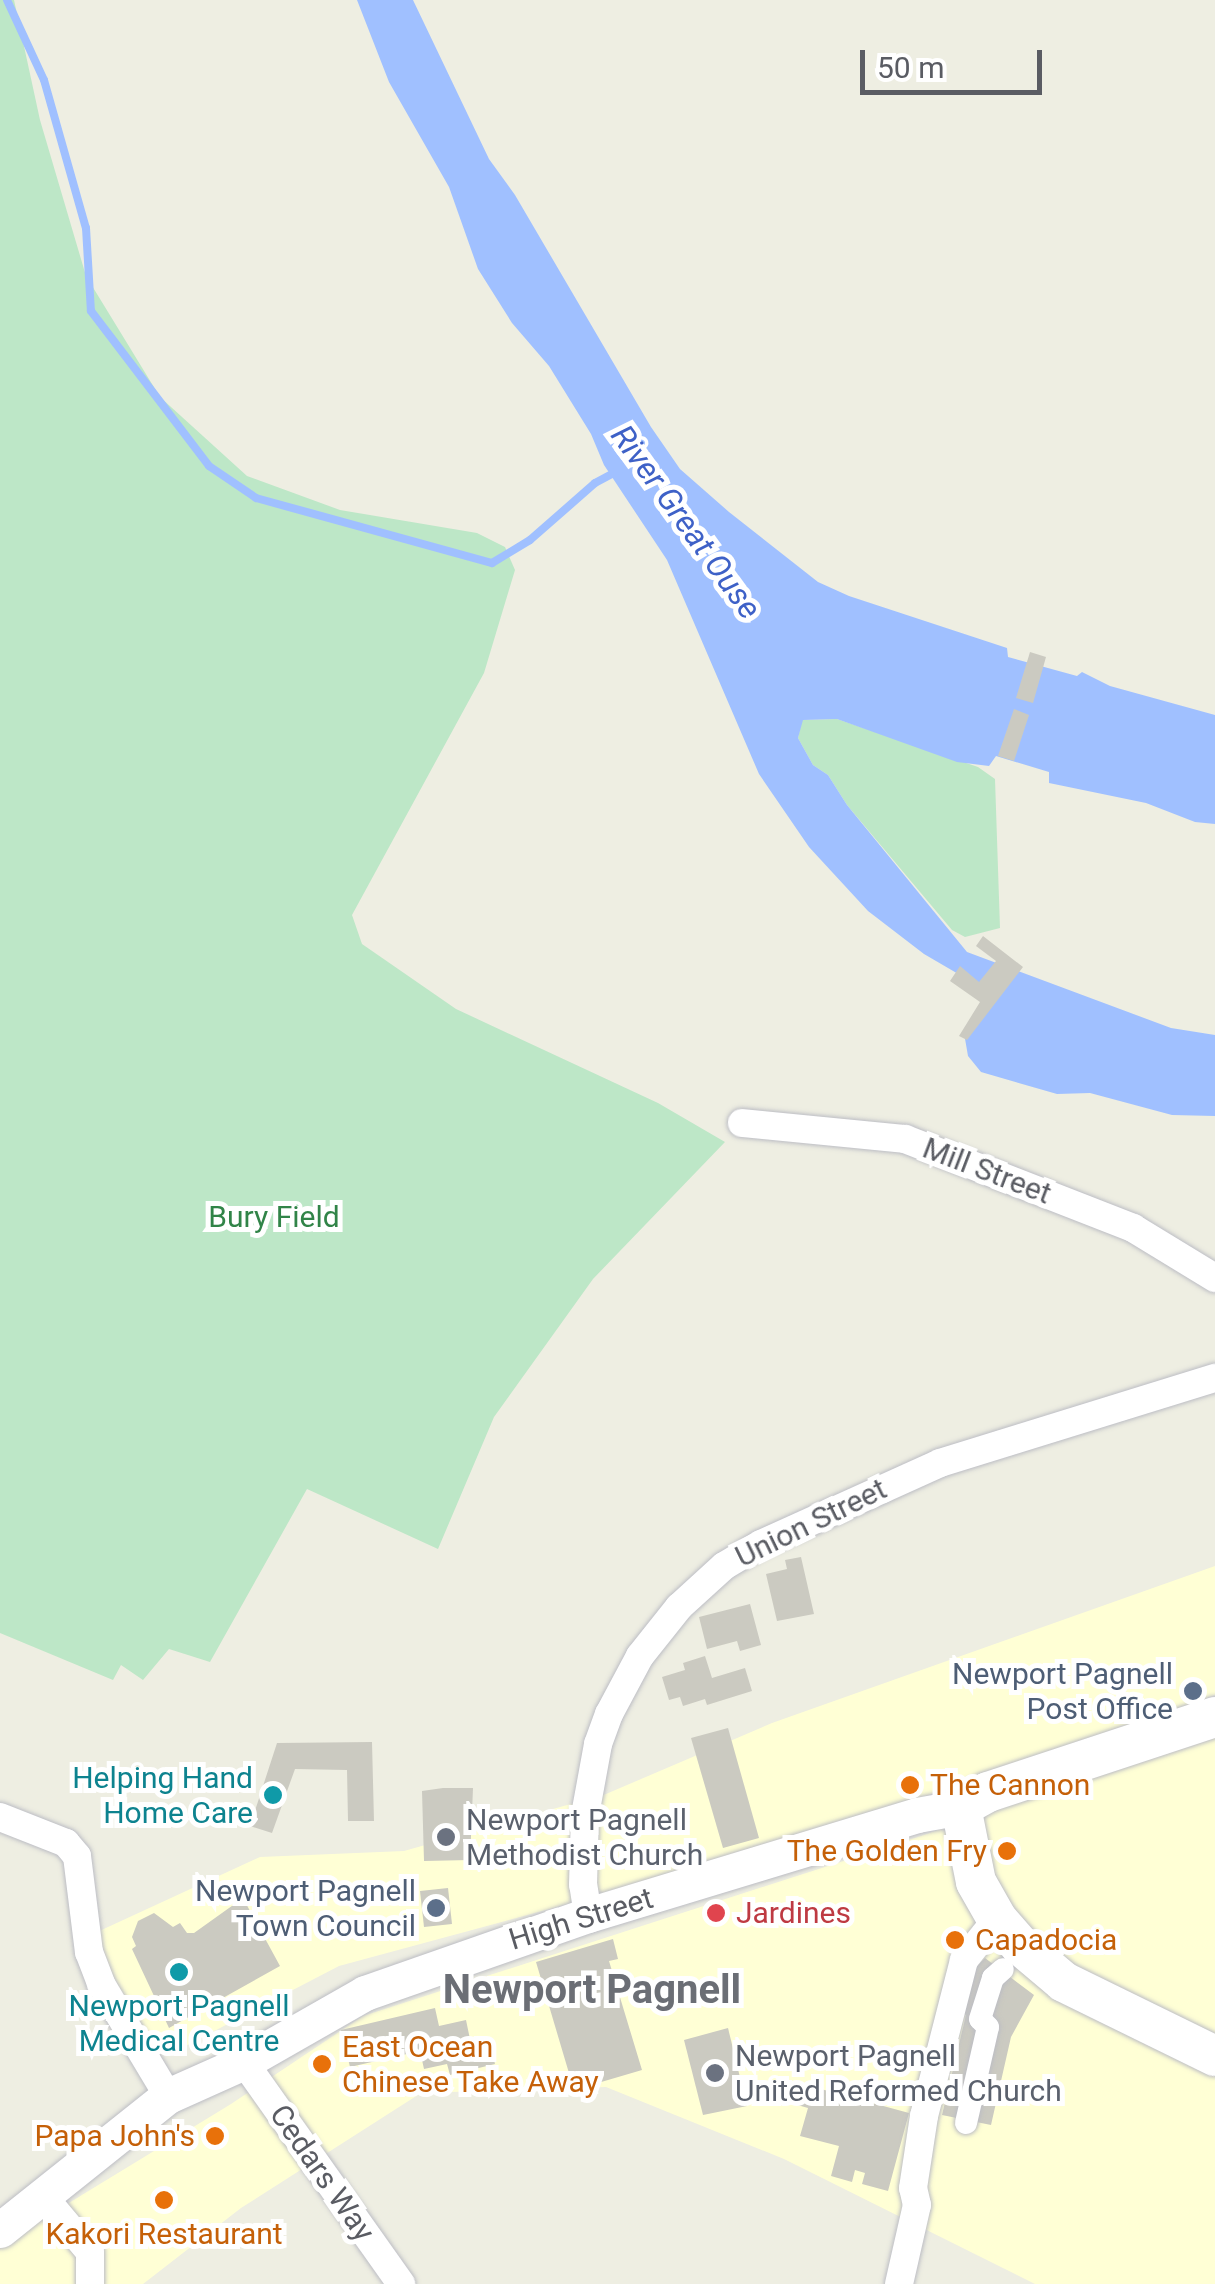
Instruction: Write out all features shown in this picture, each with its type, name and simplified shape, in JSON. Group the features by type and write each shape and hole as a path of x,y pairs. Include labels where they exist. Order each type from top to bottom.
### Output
{"main road":[{"name":"High Street","path":"962,1807 988,1792 1215,1717"},
{"path":"962,1807 976,1882 997,1919 1064,1982 1215,2056"}],"street":[{"name":"Mill Street","path":"742,1124 906,1139 1133,1228 1215,1278"},
{"name":"Union Street","path":"588,1915 583,1885 584,1815 598,1744 609,1714 640,1656 679,1607 724,1566 792,1529 940,1463 1215,1378"},
{"name":"High Street","path":"0,2230 168,2096 244,2062 364,1993 588,1915 917,1815 962,1807"},
{"path":"0,1817 54,1838 77,1856 89,1952 100,1984 168,2096"},
{"path":"898,2284 916,2205 912,2188 924,2116 964,1960 997,1919"},
{"path":"966,2123 988,2027 980,2019 993,1978 1003,1969"},
{"name":"Cedars Way","path":"244,2062 401,2284"},
{"path":"43,2196 90,2252 90,2284"}],"shaded area":[{"path":"1215,1566 1215,1695 885,1810 623,1889 339,1966 176,2051 150,2048 121,2007 95,1933 260,1857 404,1851 606,1794 772,1723"},
{"path":"1215,1730 1215,2284 1035,2284 784,2159 606,2087 421,2093 241,2208 143,2284 0,2284 0,2245 231,2104 363,2016 924,1835"}],"green space":[{"name":"Bury Field","path":"0,0 14,0 40,120 86,276 160,397 247,476 340,510 477,533 505,547 515,570 484,673 352,915 362,944 456,1009 658,1103 725,1142 593,1279 494,1417 438,1549 307,1489 210,1662 169,1649 143,1680 121,1665 113,1680 0,1633"},
{"path":"837,719 978,767 995,779 1000,928 965,937 952,930 847,805 828,775 813,765 798,738 802,720"}],"water":[{"name":"River Great Ouse","path":"357,0 413,0 489,159 515,195 651,427 680,469 729,512 818,582 849,596 1007,648 1008,657 1077,676 1082,672 1110,686 1215,715 1215,824 1195,822 1146,803 1049,783 1049,772 996,756 989,766 957,762 837,719 803,720 798,738 813,765 828,775 847,805 967,952 1171,1028 1215,1035 1215,1116 1172,1115 1090,1093 1057,1094 981,1072 968,1056 964,1033 985,999 960,975 924,954 868,911 809,847 759,774 667,560 604,465 591,434 549,366 512,323 478,269 449,187 389,82"}],"building":[{"path":"1030,652 1046,657 1033,703 1016,698"},
{"path":"1014,709 1029,715 1014,761 998,756"},
{"path":"983,936 1023,967 967,1040 959,1036 980,1002 950,981 960,966 979,982 996,961 976,946"},
{"path":"801,1557 814,1614 777,1621 766,1574 787,1569 785,1560"},
{"path":"750,1604 761,1645 740,1651 737,1641 707,1649 699,1617"},
{"path":"705,1656 712,1678 745,1668 752,1691 707,1705 705,1699 683,1706 680,1697 669,1700 662,1677 685,1670 683,1663"},
{"path":"728,1728 759,1838 723,1848 691,1738"},
{"name":"Helping Hand Home Care","path":"372,1742 374,1821 348,1821 347,1770 295,1769 272,1833 250,1826 277,1743"},
{"name":"Newport Pagnell Methodist Church","path":"473,1788 470,1860 424,1861 422,1791"},
{"name":"Newport Pagnell Town Council","path":"448,1888 452,1924 424,1927 420,1891"},
{"path":"243,1898 280,1966 169,2028 132,1949 136,1946 132,1937 138,1921 154,1913 173,1927 180,1923 187,1933 194,1933"},
{"path":"613,1939 618,1959 609,1961 642,2070 574,2090 536,1962"},
{"path":"985,1958 1034,1995 1011,2037 991,2125 942,2115 966,2015 960,2011 975,1968"},
{"path":"435,2008 439,2026 466,2020 471,2044 489,2040 495,2064 450,2075 447,2064 424,2069 420,2051 350,2067 341,2030"},
{"name":"Newport Pagnell United Reformed Church","path":"728,2028 747,2106 703,2115 684,2040"},
{"path":"799,2083 909,2113 888,2191 862,2184 865,2173 855,2170 852,2182 831,2176 839,2146 800,2136 808,2108 794,2104"}],"waterway":[{"name":"River Great Ouse","path":"7,0 44,80 86,228 91,311 209,466 256,498 492,563 530,540 595,483 619,470"}],"place":[{"name":"Newport Pagnell Post Office","path":"1193,1691"},
{"name":"The Cannon","path":"910,1785"},
{"name":"Helping Hand Home Care","path":"273,1795"},
{"name":"Newport Pagnell Methodist Church","path":"446,1837"},
{"name":"The Golden Fry","path":"1007,1851"},
{"name":"Newport Pagnell Town Council","path":"436,1908"},
{"name":"Jardines","path":"716,1913"},
{"name":"Capadocia","path":"955,1940"},
{"name":"Newport Pagnell Medical Centre","path":"179,1972"},
{"name":"East Ocean Chinese Take Away","path":"322,2064"},
{"name":"Newport Pagnell United Reformed Church","path":"715,2073"},
{"name":"Papa John's","path":"215,2136"},
{"name":"Kakori Restaurant","path":"164,2200"}],"district":[{"name":"Newport Pagnell","path":"592,1990"}]}
